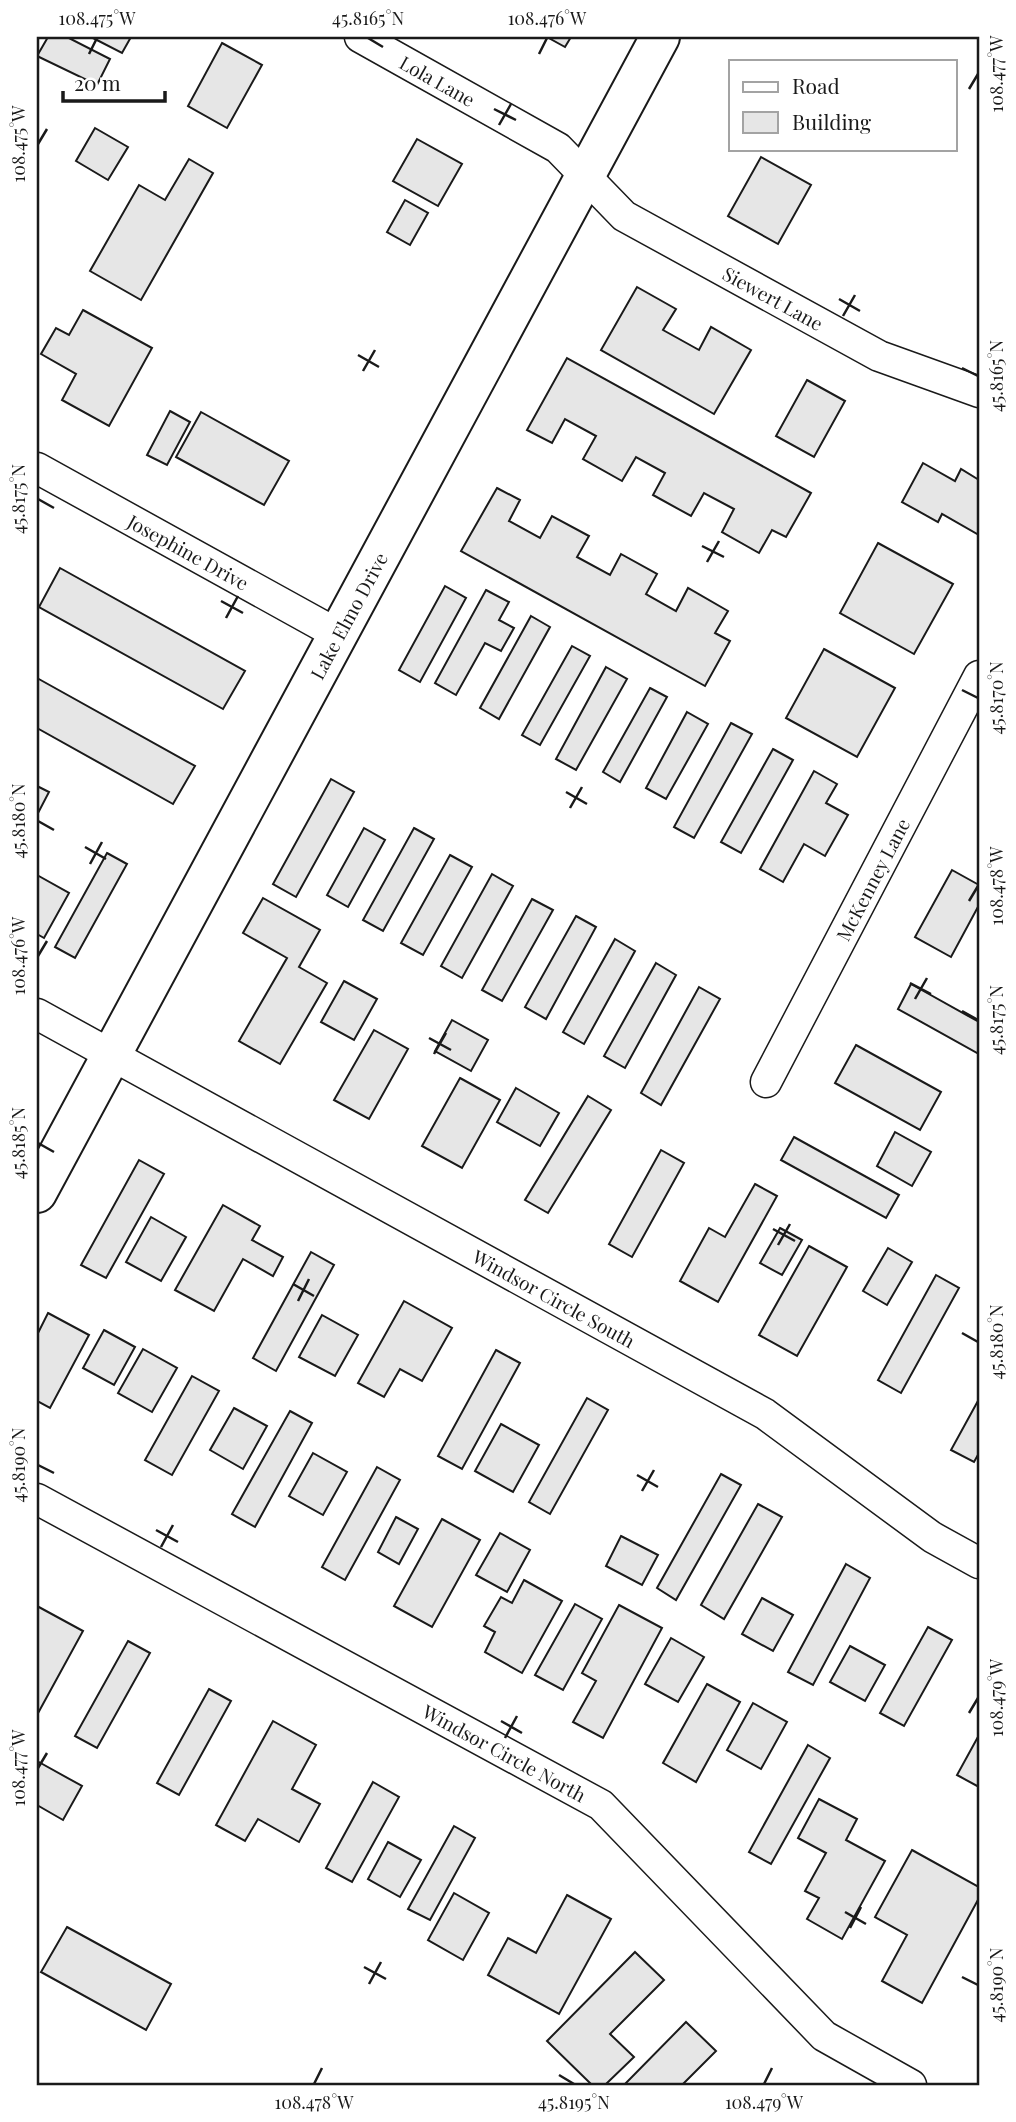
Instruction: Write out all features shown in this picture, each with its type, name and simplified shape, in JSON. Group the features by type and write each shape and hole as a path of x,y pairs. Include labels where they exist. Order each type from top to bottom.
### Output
{"main road":[{"name":"Lake Elmo Drive","path":"37,1193 660,37"}],"street":[{"name":"Lola Lane","path":"359,37 558,148 585,173"},
{"name":"Siewert Lane","path":"585,173 624,216 879,356 979,392"},
{"name":"Josephine Drive","path":"37,468 339,635"},
{"name":"McKenney Lane","path":"766,1082 979,676"},
{"name":"Windsor Circle South","path":"37,1014 765,1414 932,1537 979,1563"},
{"name":"Windsor Circle North","path":"37,1499 601,1805 824,2036 911,2085"}],"building":[{"path":"48,37 67,37 110,59 97,85 37,56"},
{"path":"91,37 131,37 122,53"},
{"path":"547,37 571,37 565,47"},
{"path":"222,43 262,65 227,128 188,106"},
{"path":"95,128 128,147 108,180 76,161"},
{"path":"417,139 462,164 438,206 393,181"},
{"path":"761,157 811,185 778,244 728,216"},
{"path":"189,159 213,173 141,300 90,271 139,185 165,200"},
{"path":"405,200 428,213 410,245 387,232"},
{"path":"637,287 676,309 663,330 699,350 711,327 751,350 714,414 601,350"},
{"path":"83,310 152,348 109,426 62,400 76,374 41,354 56,328 69,335"},
{"path":"567,358 811,493 786,537 772,530 759,553 722,532 734,509 704,493 691,516 653,495 665,473 636,457 622,481 583,459 596,436 565,419 552,443 527,430"},
{"path":"807,380 845,401 814,457 776,436"},
{"path":"170,411 190,422 167,465 147,455"},
{"path":"201,412 289,461 264,505 176,457"},
{"path":"923,463 955,481 961,469 979,480 979,535 942,514 938,522 902,502"},
{"path":"497,488 520,500 509,521 540,538 552,516 589,536 577,557 610,575 621,554 657,574 646,594 676,611 688,588 728,611 715,633 730,641 705,686 461,551"},
{"path":"878,543 953,584 914,654 840,613"},
{"path":"60,568 245,671 223,709 39,607"},
{"path":"445,586 466,598 420,682 399,670"},
{"path":"486,590 509,602 499,620 514,628 501,651 485,643 456,695 435,683"},
{"path":"531,616 550,627 499,719 480,708"},
{"path":"572,646 590,656 540,745 522,735"},
{"path":"824,649 895,688 857,757 786,718"},
{"path":"606,667 627,679 576,770 556,759"},
{"path":"37,678 195,766 173,804 37,728"},
{"path":"650,688 667,697 620,782 603,772"},
{"path":"687,712 708,724 666,799 646,788"},
{"path":"731,723 752,734 694,838 674,827"},
{"path":"773,749 793,760 741,853 721,842"},
{"path":"814,771 837,784 826,803 848,815 825,856 804,844 783,882 760,869"},
{"path":"331,779 354,792 296,897 273,884"},
{"path":"37,786 49,792 37,815"},
{"path":"364,828 385,840 348,907 327,895"},
{"path":"414,828 434,839 383,931 363,920"},
{"path":"107,853 127,864 75,958 55,947"},
{"path":"450,855 472,867 423,955 401,943"},
{"path":"952,870 979,885 979,905 951,957 915,937"},
{"path":"492,874 513,886 462,978 441,966"},
{"path":"37,875 69,893 44,938 37,934"},
{"path":"263,898 320,930 299,967 327,983 280,1064 239,1041 287,958 243,933"},
{"path":"532,899 553,910 502,1001 482,990"},
{"path":"576,916 596,927 546,1019 525,1007"},
{"path":"615,939 635,951 584,1044 563,1032"},
{"path":"656,963 676,975 625,1068 604,1056"},
{"path":"344,981 377,999 354,1040 321,1022"},
{"path":"911,984 979,1022 979,1054 898,1009"},
{"path":"699,987 720,999 661,1105 641,1093"},
{"path":"452,1020 488,1040 471,1071 435,1051"},
{"path":"374,1030 408,1049 369,1119 334,1100"},
{"path":"856,1045 941,1092 920,1130 835,1083"},
{"path":"460,1078 500,1100 462,1168 422,1146"},
{"path":"516,1088 559,1113 540,1146 497,1122"},
{"path":"588,1096 611,1110 548,1213 525,1200"},
{"path":"895,1132 931,1152 912,1186 877,1166"},
{"path":"794,1137 899,1195 886,1218 781,1160"},
{"path":"661,1150 684,1163 632,1257 609,1244"},
{"path":"139,1160 164,1174 106,1278 81,1265"},
{"path":"755,1184 777,1196 718,1302 680,1281 709,1228 725,1237"},
{"path":"223,1205 260,1226 252,1240 283,1257 273,1276 243,1259 214,1311 175,1290"},
{"path":"151,1217 186,1237 161,1281 126,1262"},
{"path":"780,1228 802,1240 782,1275 760,1263"},
{"path":"809,1246 847,1267 797,1356 759,1335"},
{"path":"888,1248 912,1262 887,1305 863,1291"},
{"path":"311,1252 334,1265 276,1371 253,1358"},
{"path":"936,1275 959,1288 901,1393 878,1380"},
{"path":"404,1301 452,1328 422,1381 400,1369 384,1397 358,1383"},
{"path":"48,1313 89,1335 50,1408 37,1401 37,1335"},
{"path":"322,1315 358,1335 335,1376 299,1357"},
{"path":"104,1330 135,1347 114,1385 83,1368"},
{"path":"143,1349 177,1368 152,1412 118,1393"},
{"path":"496,1350 520,1363 462,1469 438,1456"},
{"path":"192,1376 219,1391 172,1475 145,1460"},
{"path":"587,1398 608,1410 550,1514 529,1502"},
{"path":"979,1399 979,1453 974,1462 951,1450"},
{"path":"234,1408 267,1426 243,1469 210,1450"},
{"path":"290,1411 312,1423 255,1527 232,1514"},
{"path":"501,1424 539,1445 513,1492 475,1471"},
{"path":"313,1453 347,1472 323,1515 289,1496"},
{"path":"377,1467 400,1480 345,1580 322,1567"},
{"path":"721,1474 741,1485 676,1600 657,1588"},
{"path":"758,1504 782,1517 724,1619 701,1605"},
{"path":"396,1517 418,1529 399,1564 378,1552"},
{"path":"442,1519 480,1540 432,1627 394,1606"},
{"path":"500,1533 530,1550 507,1592 476,1575"},
{"path":"621,1536 658,1555 642,1585 606,1566"},
{"path":"846,1564 870,1578 813,1685 788,1672"},
{"path":"524,1580 562,1601 522,1673 485,1652 495,1632 484,1626 501,1597 512,1603"},
{"path":"762,1598 793,1615 773,1651 742,1634"},
{"path":"575,1604 602,1619 563,1690 535,1675"},
{"path":"619,1605 662,1628 603,1738 573,1722 596,1681 582,1673"},
{"path":"37,1606 83,1631 37,1715"},
{"path":"928,1627 952,1640 904,1726 880,1713"},
{"path":"671,1638 704,1657 678,1702 645,1684"},
{"path":"128,1641 150,1653 97,1748 75,1736"},
{"path":"850,1646 885,1665 865,1701 830,1682"},
{"path":"707,1684 740,1702 696,1782 663,1763"},
{"path":"209,1689 231,1701 179,1795 157,1783"},
{"path":"753,1703 787,1722 761,1769 727,1750"},
{"path":"273,1721 316,1745 292,1789 320,1804 299,1842 258,1819 245,1841 216,1825"},
{"path":"979,1735 979,1787 957,1775"},
{"path":"808,1745 830,1758 771,1864 749,1852"},
{"path":"37,1761 82,1786 63,1820 37,1805"},
{"path":"373,1782 399,1797 352,1882 326,1868"},
{"path":"819,1799 857,1819 846,1840 885,1861 842,1939 807,1919 819,1898 805,1891 826,1853 798,1838"},
{"path":"454,1826 475,1838 430,1920 408,1909"},
{"path":"388,1842 421,1860 400,1897 368,1879"},
{"path":"912,1850 979,1887 979,1898 922,2003 882,1981 907,1935 875,1917"},
{"path":"454,1893 489,1913 463,1960 428,1940"},
{"path":"567,1895 611,1919 559,2014 488,1975 508,1938 536,1953"},
{"path":"67,1927 171,1984 146,2030 41,1972"},
{"path":"635,1952 664,1980 610,2034 634,2057 605,2085 592,2085 547,2041"},
{"path":"686,2022 716,2051 682,2085 624,2085"}]}
